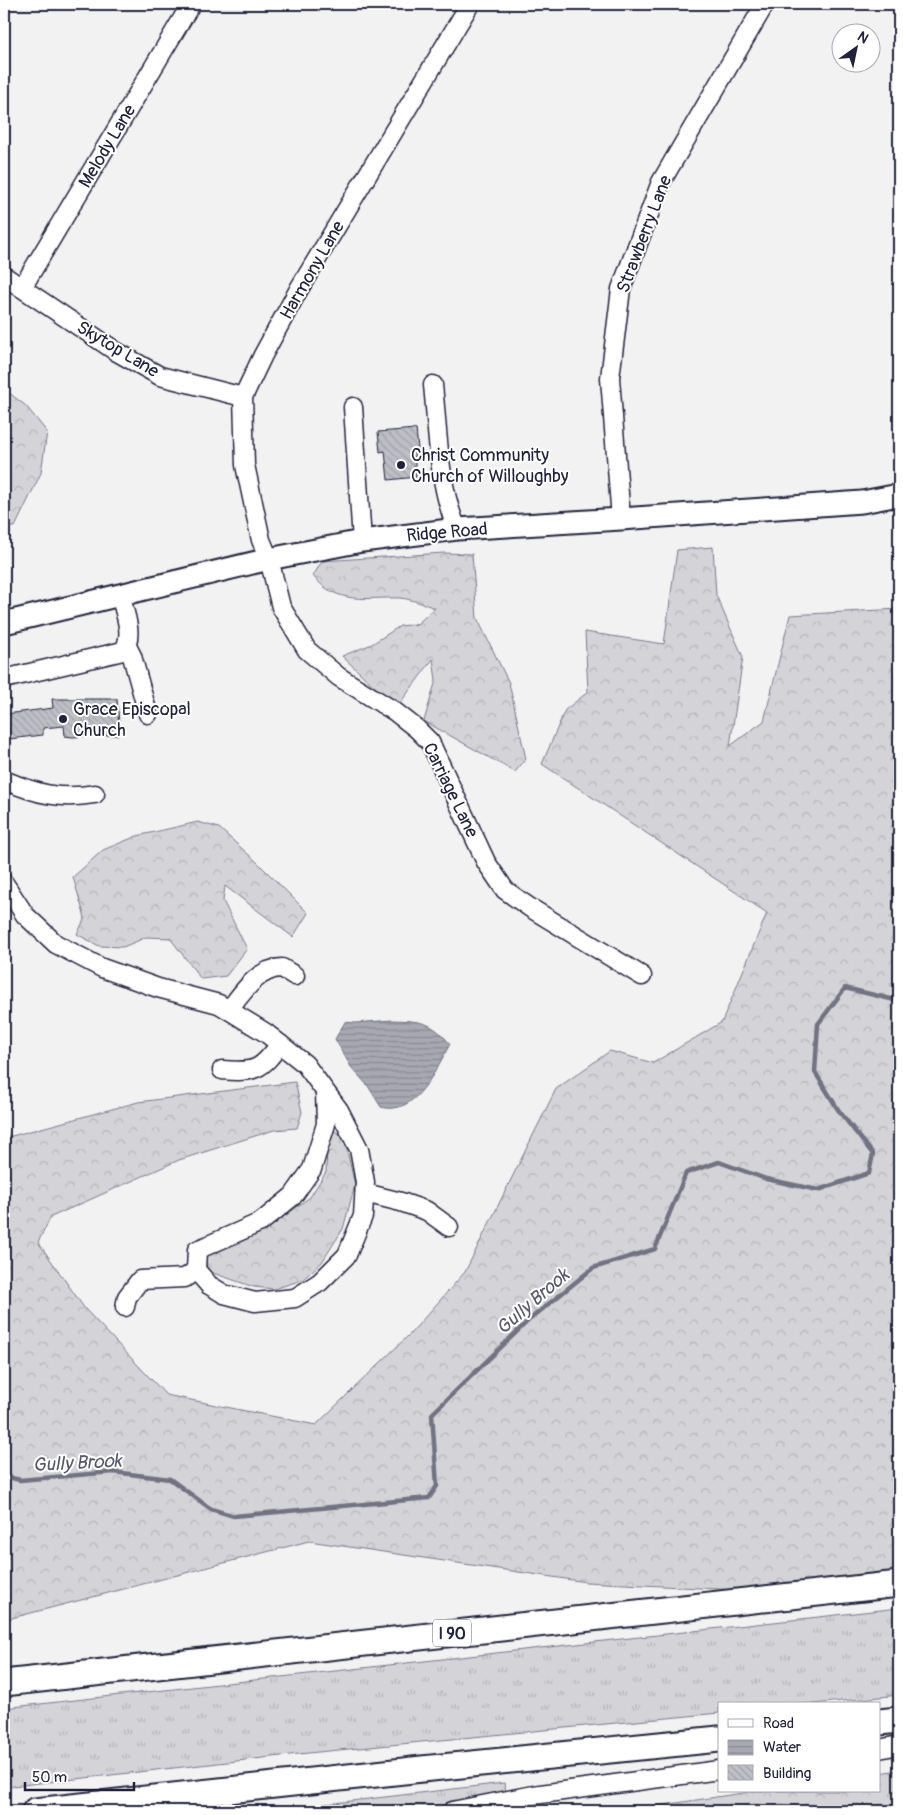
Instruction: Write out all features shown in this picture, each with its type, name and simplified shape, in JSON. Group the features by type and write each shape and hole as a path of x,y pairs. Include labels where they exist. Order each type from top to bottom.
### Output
{"highway":[{"name":"I 90","path":"4,1683 899,1584"},
{"path":"880,1722 899,1720"},
{"path":"35,1811 718,1739"}],"main road":[{"name":"Ridge Road","path":"4,623 269,558 362,541 457,529 862,502 899,495"}],"street":[{"name":"Melody Lane","path":"22,288 191,4"},
{"name":"Harmony Lane","path":"269,558 261,540 245,465 243,397 263,354 299,289 470,4"},
{"name":"Strawberry Lane","path":"621,519 610,378 621,289 661,182 765,4"},
{"name":"Skytop Lane","path":"4,276 117,352 160,376 243,397"},
{"path":"433,385 442,473 450,514 457,529"},
{"path":"353,408 362,541"},
{"name":"Carriage Lane","path":"269,558 281,607 307,650 339,677 394,711 430,742 486,862 505,890 529,907 642,976"},
{"path":"120,595 127,620 127,646 132,656 148,714"},
{"path":"4,680 124,651 127,646"},
{"path":"4,780 18,786 59,797 74,798 95,794"},
{"path":"4,883 25,915 56,944 102,968 158,988 219,1004 266,1033 305,1064 325,1091 339,1110 359,1149 366,1182 363,1216 347,1255 320,1282 295,1298 255,1302 224,1294 209,1285 196,1270 197,1250 261,1222 294,1196 312,1169 326,1124 325,1091"},
{"path":"229,1010 256,978 269,971 282,968 295,976"},
{"path":"222,1070 242,1072 256,1069 268,1061 280,1044"},
{"path":"365,1193 427,1211 449,1227"},
{"path":"125,1307 127,1297 140,1280 186,1278 196,1270"},
{"path":"880,1749 899,1745"},
{"path":"452,1811 533,1795 718,1770"}],"green space":[{"path":"4,389 26,406 47,432 41,473 15,527 4,527"},
{"path":"713,547 716,595 743,657 730,746 764,721 790,615 899,609 899,1574 813,1594 586,1582 309,1541 4,1620 4,1124 8,1137 138,1102 295,1082 302,1112 297,1128 274,1130 179,1160 51,1217 38,1242 85,1309 166,1395 316,1425 411,1333 465,1272 556,1089 610,1051 653,1063 722,1022 767,913 542,764 565,710 588,692 585,632 664,644 677,550"},
{"path":"444,553 472,554 477,618 509,683 526,759 515,772 424,721 436,680 433,659 400,703 379,691 342,656 372,644 400,626 417,624 435,608 400,598 364,599 343,596 323,586 313,576 322,561"},
{"path":"198,822 219,828 258,863 308,913 293,937 225,886 223,901 247,949 226,976 201,979 170,938 147,937 123,947 99,946 77,934 85,918 73,877 103,850 137,836"},
{"path":"334,1130 344,1138 355,1185 343,1229 322,1262 302,1280 274,1289 254,1287 207,1271 206,1254 239,1243 289,1213 310,1197 326,1172 327,1149"},
{"path":"899,1608 899,1695 833,1702 718,1702 718,1713 308,1753 4,1787 4,1708"},
{"path":"899,1770 899,1811 623,1811 749,1792 880,1792 880,1773"},
{"path":"504,1783 506,1791 415,1811 266,1811"}],"water":[{"path":"392,1020 425,1024 437,1031 450,1044 431,1078 415,1098 405,1105 393,1108 381,1107 368,1086 351,1067 335,1039 345,1022"}],"building":[{"name":"Christ Community Church of Willoughby","path":"416,429 418,449 414,449 416,477 388,480 385,451 380,452 378,432"},
{"name":"Grace Episcopal Church","path":"52,699 117,699 118,735 65,736 64,726 43,728 43,735 9,739 6,714 53,708"}],"waterway":[{"name":"Gully Brook","path":"4,1476 20,1480 113,1472 170,1479 211,1509 234,1516 429,1498 437,1486 432,1414 529,1320 593,1268 655,1249 686,1173 719,1162 766,1179 818,1190 869,1173 873,1154 839,1111 815,1072 818,1024 845,988 899,1001"}],"place":[{"name":"Christ Community Church of Willoughby","path":"401,465"},
{"name":"Grace Episcopal Church","path":"63,719"}]}
